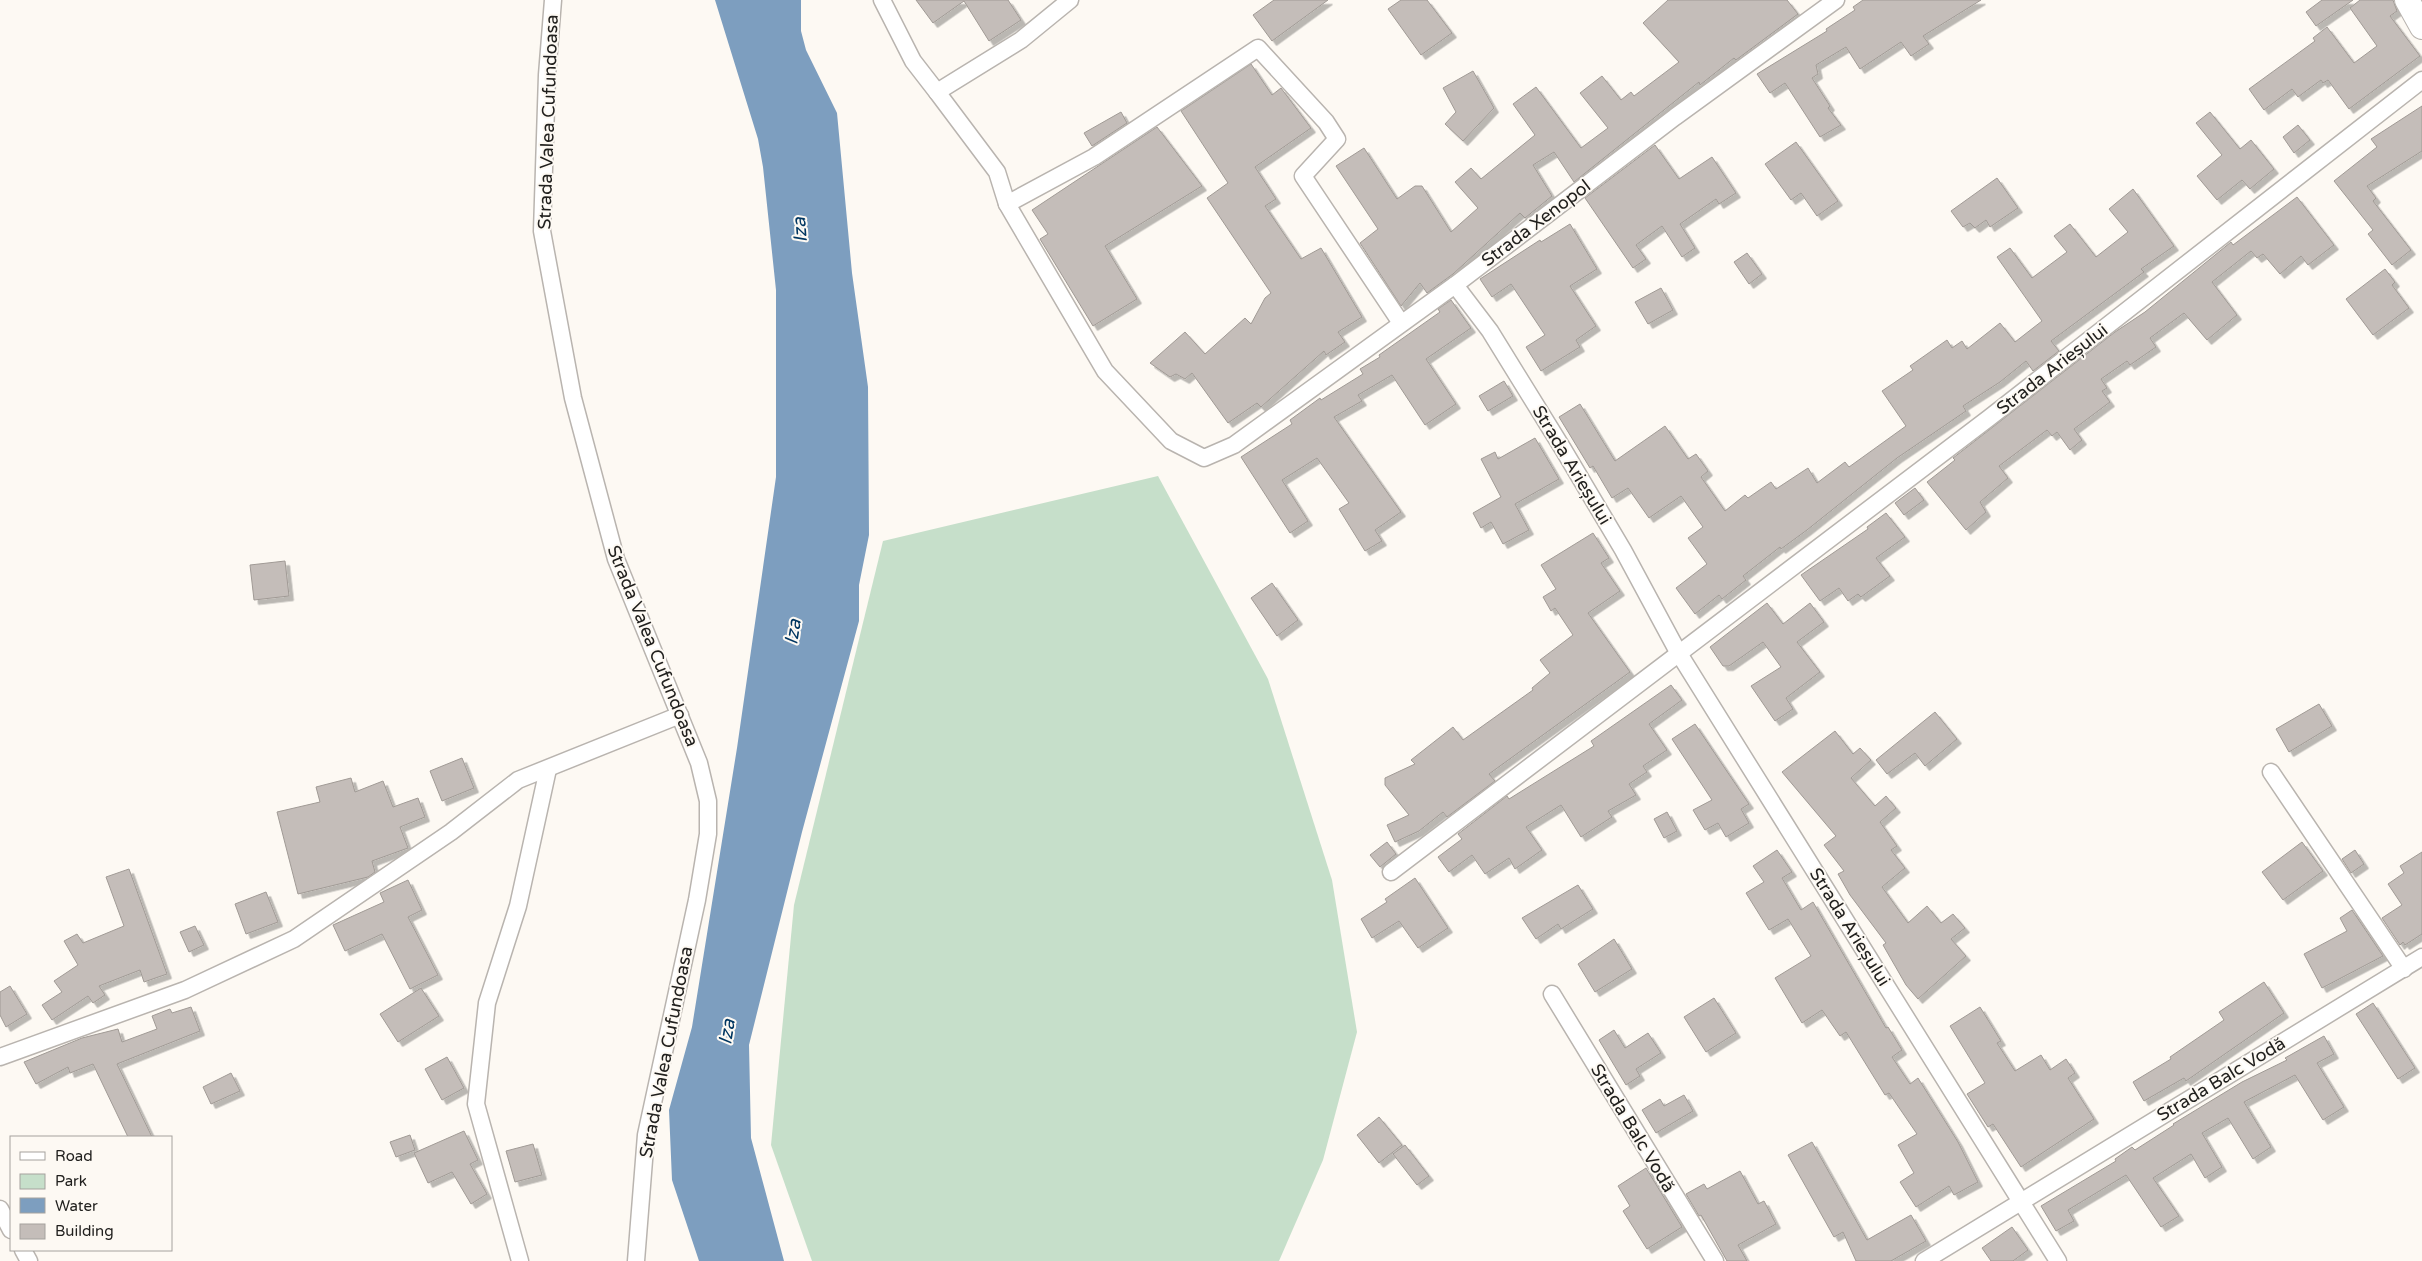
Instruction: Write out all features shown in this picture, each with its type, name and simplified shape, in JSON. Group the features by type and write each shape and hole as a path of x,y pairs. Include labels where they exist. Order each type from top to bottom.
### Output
{"street":[{"name":"Strada Valea Cufundoasa","path":"554,0 547,76 542,230 573,398 616,559 699,763 708,801 708,834 698,900 646,1135 636,1261"},
{"path":"882,0 912,61 997,172 1007,204 1094,157 1258,48 1326,122 1337,139 1303,176 1401,323"},
{"path":"937,92 1021,40 1070,0"},
{"name":"Strada Xenopol","path":"1007,204 1105,371 1171,441 1204,458 1234,445 1455,285 1675,117 1836,0"},
{"path":"2407,0 2422,27"},
{"name":"Strada Arieșului","path":"1391,872 1678,652 1989,418 2422,80"},
{"name":"Strada Arieșului","path":"1455,285 1490,331 1563,449 1623,550 1678,652 2021,1202"},
{"path":"0,1057 185,990 294,939 451,832 518,780 680,715"},
{"path":"520,1261 476,1104 487,1003 518,906 548,769"},
{"path":"2271,772 2404,969"},
{"name":"Strada Balc Vodă","path":"1924,1261 2422,957"},
{"name":"Strada Balc Vodă","path":"1552,994 1715,1261"},
{"path":"2021,1202 2058,1261"},
{"path":"0,1210 10,1228"}],"green space":[{"path":"1158,476 1268,679 1332,880 1357,1032 1323,1160 1279,1261 812,1261 771,1145 794,905 883,541"}],"water":[{"name":"Iza","path":"715,0 801,0 801,31 806,50 837,113 852,273 868,387 869,535 859,585 859,621 802,832 749,1045 751,1138 784,1261 699,1261 672,1180 669,1110 692,1027 737,748 776,477 776,290 763,167 758,139"}],"building":[{"path":"916,0 1008,0 1021,20 989,41 964,1 933,23"},
{"path":"1274,0 1328,0 1272,41 1253,15"},
{"path":"1401,0 1427,0 1452,33 1421,55 1388,9"},
{"path":"1668,0 1787,0 1798,14 1736,60 1734,58 1700,85 1699,82 1574,182 1554,152 1533,165 1552,196 1525,218 1520,213 1453,274 1427,293 1420,283 1401,306 1360,243 1378,229 1336,166 1364,148 1397,199 1415,186 1422,186 1451,232 1478,208 1455,182 1471,168 1481,179 1535,135 1513,104 1536,87 1581,148 1608,128 1580,93 1602,76 1621,100 1631,92 1634,96 1679,62 1643,23"},
{"path":"1863,0 1981,0 1923,36 1929,44 1911,56 1901,42 1860,69 1846,47 1816,65 1818,74 1812,78 1830,106 1828,108 1841,125 1820,137 1785,83 1770,93 1757,74 1827,31 1826,29 1855,10 1853,7"},
{"path":"2322,0 2353,0 2316,26 2306,12"},
{"path":"2360,0 2393,0 2397,11 2390,16 2420,56 2349,109 2328,80 2323,83 2321,80 2298,97 2292,89 2264,110 2249,89 2315,41 2313,38 2327,27 2354,63 2377,46 2350,8"},
{"path":"1251,64 1272,95 1281,88 1311,128 1255,167 1276,199 1265,206 1301,259 1321,248 1362,317 1338,332 1345,342 1326,355 1324,351 1261,407 1257,403 1228,423 1192,373 1185,379 1176,374 1170,377 1150,363 1185,332 1205,354 1245,318 1251,324 1265,298 1271,293 1207,198 1228,183 1181,111"},
{"path":"1473,71 1494,108 1463,141 1445,124 1456,112 1443,88"},
{"path":"2422,106 2422,151 2367,186 2376,198 2373,201 2411,250 2392,265 2368,234 2373,230 2334,181 2377,147 2371,139"},
{"path":"1121,112 1127,123 1092,146 1084,133"},
{"path":"2210,112 2240,149 2251,140 2274,169 2250,189 2242,180 2217,200 2197,176 2222,155 2196,123"},
{"path":"2298,125 2310,140 2294,153 2283,137"},
{"path":"1157,127 1202,186 1105,246 1137,299 1093,326 1040,239 1048,234 1032,210"},
{"path":"1796,142 1838,201 1817,216 1801,193 1791,200 1765,164"},
{"path":"1655,145 1679,179 1712,157 1736,193 1719,204 1716,199 1680,224 1695,248 1682,257 1662,226 1636,245 1646,259 1633,268 1585,198"},
{"path":"1997,178 2018,208 1990,227 1986,220 1975,228 1970,223 1963,227 1951,211"},
{"path":"2133,189 2174,246 2141,269 2144,272 2051,341 2059,351 2033,371 2026,361 2000,382 1963,406 1966,411 1897,458 1807,530 1781,549 1780,547 1743,576 1746,580 1722,599 1719,595 1695,614 1676,588 1707,564 1688,538 1703,527 1681,496 1649,518 1628,488 1612,498 1593,466 1590,468 1559,417 1580,404 1615,461 1665,426 1688,459 1696,454 1708,471 1701,477 1725,511 1745,495 1748,498 1771,482 1776,489 1808,468 1817,483 1845,462 1849,467 1906,426 1882,391 1913,370 1910,366 1947,340 1952,348 1962,341 1967,349 2000,323 2015,342 2042,321 1997,257 2010,248 2032,278 2067,252 2054,236 2070,224 2096,257 2128,232 2109,209"},
{"path":"2297,197 2334,245 2308,265 2301,256 2280,274 2263,254 2257,258 2251,251 2212,282 2237,315 2207,340 2184,313 2150,338 2156,347 2130,365 2127,361 2101,379 2107,388 2102,391 2110,402 2074,429 2082,440 2070,450 2057,432 2052,436 2047,430 1999,466 2008,478 1980,502 1986,512 1966,530 1927,482 1955,460 1953,458 2115,332 2145,312 2231,242 2233,245"},
{"path":"1570,224 1597,269 1570,286 1596,326 1576,340 1580,347 1541,371 1526,347 1545,335 1511,284 1492,297 1480,279 1540,240 1541,242"},
{"path":"1747,253 1762,274 1749,284 1734,262"},
{"path":"2385,269 2395,282 2392,285 2409,308 2373,335 2346,299"},
{"path":"1661,288 1673,310 1648,324 1635,302"},
{"path":"1451,300 1471,328 1426,359 1456,404 1425,425 1392,375 1358,395 1362,401 1334,417 1401,512 1375,530 1382,541 1365,551 1339,509 1349,503 1317,458 1282,480 1308,521 1290,533 1241,457 1292,424 1290,420 1320,398 1321,400 1363,374 1360,369 1380,357 1379,355 1440,312 1438,309"},
{"path":"1504,381 1513,396 1488,411 1479,396"},
{"path":"1535,438 1559,479 1515,504 1529,530 1503,544 1491,522 1481,528 1473,513 1501,497 1481,459 1495,452 1498,459"},
{"path":"1915,488 1924,500 1904,515 1895,503"},
{"path":"1886,513 1905,537 1876,558 1890,576 1861,597 1858,594 1848,601 1839,588 1820,601 1801,575 1868,529 1867,527"},
{"path":"1593,533 1609,558 1601,563 1620,591 1588,613 1630,672 1489,774 1495,781 1447,817 1443,812 1419,831 1395,842 1387,825 1409,815 1385,785 1385,778 1415,764 1411,760 1453,727 1463,740 1533,690 1532,688 1550,673 1540,660 1573,635 1555,608 1551,611 1543,597 1556,589 1541,565"},
{"path":"285,561 289,596 254,600 250,565"},
{"path":"1272,583 1298,620 1277,636 1251,598"},
{"path":"1767,603 1783,624 1810,603 1824,622 1797,642 1820,672 1786,698 1793,709 1775,721 1751,686 1781,667 1763,642 1729,666 1723,666 1710,647"},
{"path":"1671,685 1682,700 1649,724 1667,750 1643,766 1647,772 1629,784 1636,795 1608,811 1612,817 1581,837 1561,805 1526,827 1542,850 1515,869 1509,858 1485,874 1472,855 1449,872 1438,857 1462,839 1458,834 1507,796 1509,799 1594,746 1591,741"},
{"path":"2319,704 2332,726 2289,752 2276,729"},
{"path":"1935,712 1957,739 1925,766 1915,753 1887,774 1876,760"},
{"path":"1695,724 1749,804 1741,809 1749,823 1726,837 1718,823 1705,830 1693,810 1712,800 1672,739"},
{"path":"1835,731 1853,754 1860,748 1871,760 1851,778 1875,806 1886,796 1896,808 1880,822 1897,846 1891,850 1905,868 1882,887 1908,923 1927,906 1941,923 1953,914 1965,928 1951,939 1966,956 1918,999 1906,985 1883,945 1886,943 1850,895 1838,874 1844,871 1824,845 1836,836 1782,772"},
{"path":"462,758 474,788 442,801 430,771"},
{"path":"351,778 355,792 383,781 393,807 418,798 425,817 400,827 408,848 372,861 375,872 368,877 298,894 277,812 320,802 316,787"},
{"path":"1667,812 1677,831 1664,838 1654,819"},
{"path":"1387,842 1396,854 1380,867 1370,855"},
{"path":"2302,842 2323,871 2283,900 2262,872"},
{"path":"1777,850 1792,872 1782,878 1801,910 1813,902 1886,1028 1888,1027 1902,1050 1892,1057 1910,1084 1918,1078 1958,1142 1978,1182 1954,1195 1949,1186 1916,1207 1900,1182 1914,1173 1898,1145 1917,1134 1889,1093 1885,1095 1846,1032 1840,1036 1822,1010 1802,1023 1775,978 1811,956 1788,919 1769,930 1746,893 1764,882 1753,866"},
{"path":"2355,850 2364,864 2351,873 2342,859"},
{"path":"2422,852 2422,934 2405,945 2403,942 2400,945 2382,918 2402,905 2388,884 2404,873 2400,866"},
{"path":"129,869 167,974 144,982 140,970 99,986 105,995 93,1003 88,996 52,1020 42,1005 62,992 54,981 78,965 64,941 77,934 83,943 124,926 106,877"},
{"path":"1415,878 1448,928 1418,948 1399,921 1372,938 1361,919 1387,902 1385,899"},
{"path":"408,880 422,910 408,917 438,975 410,989 382,934 345,951 333,925 384,902 380,893"},
{"path":"1578,885 1593,909 1561,929 1558,924 1536,939 1522,918"},
{"path":"266,892 278,922 246,934 235,904"},
{"path":"2352,910 2383,956 2322,988 2304,954 2347,931 2340,918"},
{"path":"195,926 204,945 189,952 180,932"},
{"path":"1614,939 1632,969 1595,992 1578,964"},
{"path":"2264,982 2284,1013 2186,1081 2184,1078 2144,1101 2133,1082 2171,1059 2170,1057 2224,1020 2219,1012"},
{"path":"10,986 27,1014 6,1027 0,1015 0,992"},
{"path":"421,988 439,1016 398,1042 380,1014"},
{"path":"1714,998 1736,1033 1706,1052 1684,1017"},
{"path":"2373,1003 2415,1068 2398,1079 2356,1014"},
{"path":"191,1007 200,1031 117,1064 152,1136 128,1136 93,1064 70,1073 68,1067 36,1084 24,1062 82,1038 118,1029 122,1042 157,1029 152,1016 170,1009 172,1013"},
{"path":"1980,1007 2001,1041 1997,1043 2015,1071 2041,1055 2050,1070 2066,1059 2075,1073 2068,1078 2094,1119 2021,1167 1993,1124 1988,1127 1967,1094 1985,1083 1950,1026"},
{"path":"1614,1030 1625,1048 1648,1033 1661,1053 1636,1069 1640,1076 1626,1085 1599,1040"},
{"path":"2324,1036 2334,1054 2317,1063 2344,1107 2323,1120 2295,1075 2244,1102 2271,1147 2253,1159 2228,1118 2202,1133 2222,1167 2205,1178 2191,1154 2153,1178 2179,1216 2161,1227 2126,1175 2068,1210 2074,1221 2056,1231 2041,1206 2116,1161 2115,1159 2132,1147 2135,1150 2173,1124 2242,1082 2287,1060 2285,1058"},
{"path":"447,1057 464,1088 442,1100 425,1069"},
{"path":"231,1073 240,1091 211,1104 203,1087"},
{"path":"1684,1095 1693,1111 1656,1133 1642,1110 1660,1099 1664,1106"},
{"path":"1379,1117 1402,1145 1379,1163 1357,1135"},
{"path":"464,1131 478,1160 470,1164 487,1194 471,1204 452,1172 428,1183 414,1153"},
{"path":"410,1135 415,1150 396,1157 390,1142"},
{"path":"1812,1142 1867,1240 1911,1215 1926,1241 1891,1261 1856,1261 1843,1232 1834,1237 1788,1155"},
{"path":"533,1144 542,1175 515,1182 506,1151"},
{"path":"1405,1145 1429,1176 1417,1185 1393,1154"},
{"path":"1646,1168 1682,1227 1647,1249 1623,1211 1630,1206 1618,1186"},
{"path":"1740,1171 1758,1204 1764,1201 1776,1224 1738,1245 1747,1261 1727,1261 1701,1215 1699,1216 1686,1194 1704,1184 1707,1189"},
{"path":"2012,1227 2028,1250 2013,1261 1991,1261 1982,1248"}]}
